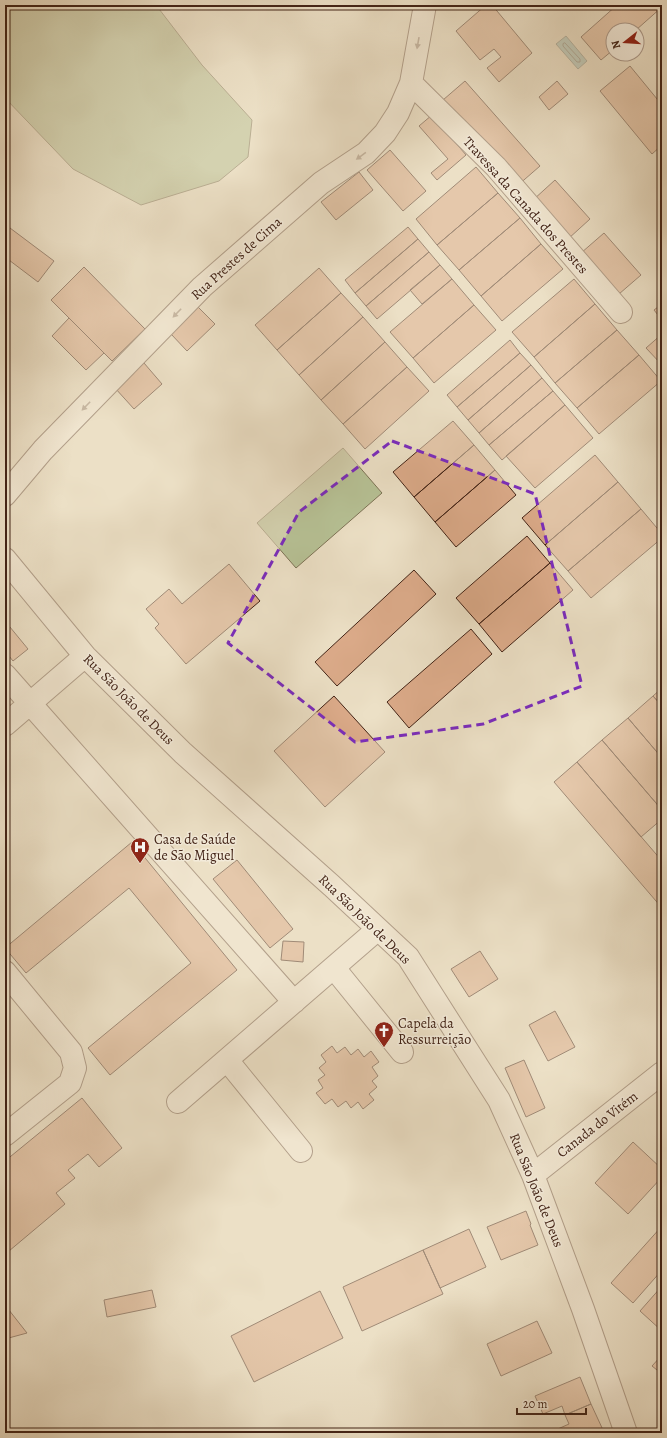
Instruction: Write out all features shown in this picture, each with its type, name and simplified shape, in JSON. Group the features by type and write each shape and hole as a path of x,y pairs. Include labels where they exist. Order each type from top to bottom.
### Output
{"street":[{"name":"Rua Prestes de Cima","path":"5,495 44,450 202,287 321,183 366,153 385,133 398,113 411,83 425,5"},
{"name":"Travessa da Canada dos Prestes","path":"411,83 496,167 621,312"},
{"name":"Rua São João de Deus","path":"5,559 86,656 183,753 332,886 408,957 499,1100 533,1175 583,1309 626,1433"},
{"path":"5,725 86,656"},
{"path":"5,675 294,1002"},
{"path":"178,1102 378,929"},
{"path":"334,968 402,1052"},
{"path":"5,972 71,1052 75,1068 70,1083 5,1135"},
{"path":"227,1060 301,1151"},
{"name":"Canada do Vitém","path":"533,1175 662,1073"}],"highlighted area":[{"path":"392,441 535,494 582,686 483,724 355,742 228,643 299,512"}],"green space":[{"path":"5,5 156,5 202,65 252,120 248,157 219,181 141,205 73,169 5,98"},
{"path":"343,448 382,493 296,568 257,523"}],"water":[{"path":"566,36 587,61 578,69 556,44"}],"building":[{"path":"486,5 492,5 532,53 499,82 487,68 501,57 494,49 480,60 456,31"},
{"path":"617,5 662,5 662,7 645,22 605,22 605,57 601,60 581,37"},
{"path":"630,66 662,105 662,145 652,154 600,91"},
{"path":"465,81 540,166 517,186 443,100"},
{"path":"557,81 568,94 549,110 539,97"},
{"path":"432,115 466,155 437,180 431,173 448,159 419,126"},
{"path":"390,150 426,191 403,211 367,170"},
{"path":"476,167 498,193 437,245 416,219"},
{"path":"359,172 373,190 336,220 321,202"},
{"path":"555,180 590,219 568,239 533,200"},
{"path":"498,193 520,218 459,270 437,245"},
{"path":"520,218 541,244 481,296 459,270"},
{"path":"408,227 418,239 355,293 345,280"},
{"path":"10,228 54,261 38,282 5,257 5,235"},
{"path":"604,233 641,275 619,294 581,253"},
{"path":"418,239 429,252 366,306 355,293"},
{"path":"541,244 563,269 502,321 481,296"},
{"path":"429,252 440,265 377,319 366,306"},
{"path":"440,265 452,279 422,304 410,290"},
{"path":"84,267 145,329 112,361 51,300"},
{"path":"319,268 341,293 277,350 255,325"},
{"path":"452,279 474,305 413,358 390,332"},
{"path":"574,279 595,304 534,357 512,332"},
{"path":"341,293 363,317 299,375 277,350"},
{"path":"595,304 617,330 555,383 534,357"},
{"path":"662,304 662,320 654,310"},
{"path":"474,305 496,330 434,383 413,358"},
{"path":"198,307 215,324 187,351 171,334"},
{"path":"363,317 385,342 321,400 299,375"},
{"path":"69,318 104,353 86,370 52,336"},
{"path":"617,330 639,355 577,408 555,383"},
{"path":"662,334 662,365 646,348"},
{"path":"510,340 520,353 457,407 447,395"},
{"path":"385,342 407,367 343,424 321,400"},
{"path":"520,353 531,365 468,420 457,407"},
{"path":"639,355 661,381 599,434 577,408"},
{"path":"144,363 162,384 134,409 115,388"},
{"path":"531,365 542,378 479,433 468,420"},
{"path":"407,367 429,391 365,449 343,424"},
{"path":"542,378 553,391 489,445 479,433"},
{"path":"553,391 565,405 502,460 489,445"},
{"path":"565,405 593,438 535,488 506,456"},
{"path":"453,421 474,445 414,497 393,472"},
{"path":"474,445 495,470 435,522 414,497"},
{"path":"595,455 618,482 545,545 522,518"},
{"path":"495,470 516,495 456,547 435,522"},
{"path":"618,482 641,509 568,571 545,545"},
{"path":"641,509 662,534 662,538 591,598 568,571"},
{"path":"527,536 550,563 479,624 456,598"},
{"path":"550,563 573,590 502,652 479,624"},
{"path":"229,564 260,601 186,664 155,628 159,624 146,609 169,589 182,604"},
{"path":"414,570 436,594 337,686 315,662"},
{"path":"5,621 28,649 13,661 5,651"},
{"path":"471,629 492,654 409,728 387,702"},
{"path":"662,688 662,706 653,696"},
{"path":"334,696 385,752 325,807 274,751"},
{"path":"653,696 662,706 662,758 628,718"},
{"path":"628,718 662,758 662,810 602,740"},
{"path":"602,740 662,810 662,819 641,837 577,762"},
{"path":"577,762 662,861 662,908 554,782"},
{"path":"132,842 237,970 110,1075 88,1048 191,963 129,888 26,973 5,948"},
{"path":"237,860 293,929 270,948 213,879"},
{"path":"283,941 304,942 303,962 281,960"},
{"path":"480,951 498,979 469,997 451,969"},
{"path":"555,1011 575,1047 548,1061 529,1025"},
{"path":"332,1046 337,1053 345,1047 351,1055 358,1049 364,1057 371,1051 379,1062 372,1067 378,1076 372,1081 377,1087 369,1094 374,1100 363,1109 358,1102 351,1108 346,1101 338,1107 332,1099 325,1104 316,1093 323,1088 318,1080 325,1075 319,1068 326,1062 321,1055"},
{"path":"524,1060 545,1108 526,1117 505,1068"},
{"path":"82,1098 122,1148 99,1167 88,1154 68,1170 75,1178 56,1193 65,1204 9,1251 5,1246 5,1161"},
{"path":"633,1142 662,1169 662,1177 628,1214 595,1183"},
{"path":"526,1211 538,1245 501,1260 487,1227"},
{"path":"662,1226 662,1270 633,1303 611,1283"},
{"path":"469,1229 486,1267 440,1288 423,1250"},
{"path":"423,1250 443,1294 362,1331 343,1287"},
{"path":"662,1286 662,1331 640,1311"},
{"path":"152,1290 156,1307 107,1317 104,1300"},
{"path":"320,1291 343,1338 254,1382 231,1336"},
{"path":"5,1305 27,1333 5,1339"},
{"path":"537,1321 552,1353 501,1376 487,1344"},
{"path":"662,1355 662,1374 652,1366"},
{"path":"580,1377 591,1404 565,1415 562,1406 543,1414 535,1396"},
{"path":"591,1404 603,1430 595,1433 551,1433 569,1424 565,1415"}],"place":[{"name":"Casa de Saúde de São Miguel","path":"140,864"},
{"name":"Capela da Ressurreição","path":"384,1048"}]}
